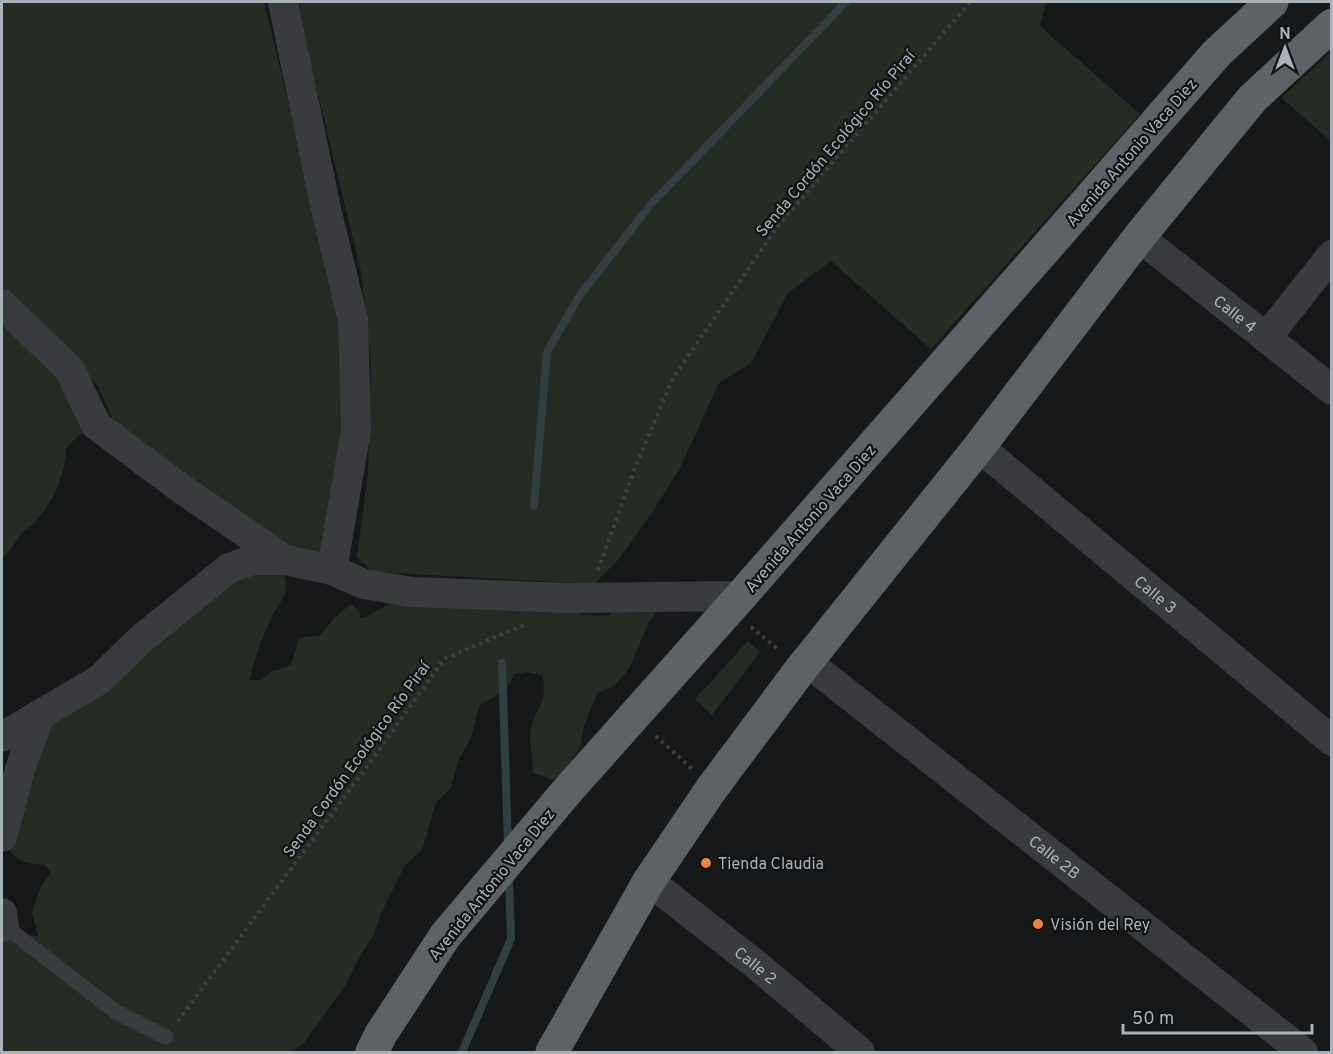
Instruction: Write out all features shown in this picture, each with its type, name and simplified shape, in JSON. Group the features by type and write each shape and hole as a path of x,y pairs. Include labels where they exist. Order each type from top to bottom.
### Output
{"highway":[{"name":"Avenida Antonio Vaca Diez","path":"372,1053 381,1034 445,936 568,790 1217,53 1272,2"},
{"path":"552,1053 649,881 712,788 804,665 979,447 1139,237 1252,99 1332,25"}],"street":[{"path":"283,2 326,209 353,320 356,430 332,570"},
{"name":"Calle 4","path":"1139,237 1332,390"},
{"path":"1266,338 1332,255"},
{"path":"2,303 70,370 96,426 285,560"},
{"name":"Calle 3","path":"979,447 1332,741"},
{"path":"2,737 99,680 140,640 229,568 253,560 285,560 332,570 364,584 412,592 735,603"},
{"name":"Calle 2B","path":"804,665 1303,1053"},
{"path":"2,837 21,766 40,715"},
{"name":"Calle 2","path":"649,881 755,964 860,1053"}],"lane":[{"path":"2,921 116,1012 166,1036"}],"path":[{"name":"Senda Cordón Ecológico Río Piraí","path":"589,598 634,470 673,378 778,226 970,2"},
{"path":"735,603 804,665"},
{"name":"Senda Cordón Ecológico Río Piraí","path":"166,1036 444,659 527,624"},
{"path":"634,716 712,788"}],"shaded area":[{"path":"2,2 264,2 317,222 340,297 346,388 331,535 319,551 308,559 116,426 98,386 2,293"},
{"path":"299,2 1046,2 1040,26 1140,114 931,349 831,261 788,293 751,363 719,383 680,468 653,511 619,559 594,584 372,572 357,557 368,474 371,364 361,272 310,62"},
{"path":"1331,52 1331,141 1281,98"},
{"path":"2,311 65,372 87,431 66,448 61,479 46,507 2,558"},
{"path":"250,572 283,572 286,581 285,595 274,612 260,644 249,680 261,680 273,671 291,665 299,638 320,635 335,617 351,604 359,611 361,619 400,598 565,606 583,615 608,616 614,609 663,605 649,622 629,669 614,686 597,693 584,726 581,745 564,772 552,780 533,773 530,735 533,720 544,693 542,675 527,672 514,674 500,693 480,704 471,738 458,761 451,788 436,803 422,850 405,865 382,911 374,934 347,983 304,1043 289,1052 2,1052 2,933 38,936 32,913 40,888 51,872 44,864 33,864 20,860 9,849 26,790 35,774 37,748 47,726 208,596"},
{"path":"748,641 760,652 712,715 695,699"}],"waterway":[{"path":"534,506 547,352 580,295 651,204 846,2"},
{"path":"502,663 508,845"},
{"path":"462,1052 511,939 509,875"}],"place":[{"name":"Tienda Claudia","path":"706,863"},
{"name":"Visión del Rey","path":"1038,924"}]}
